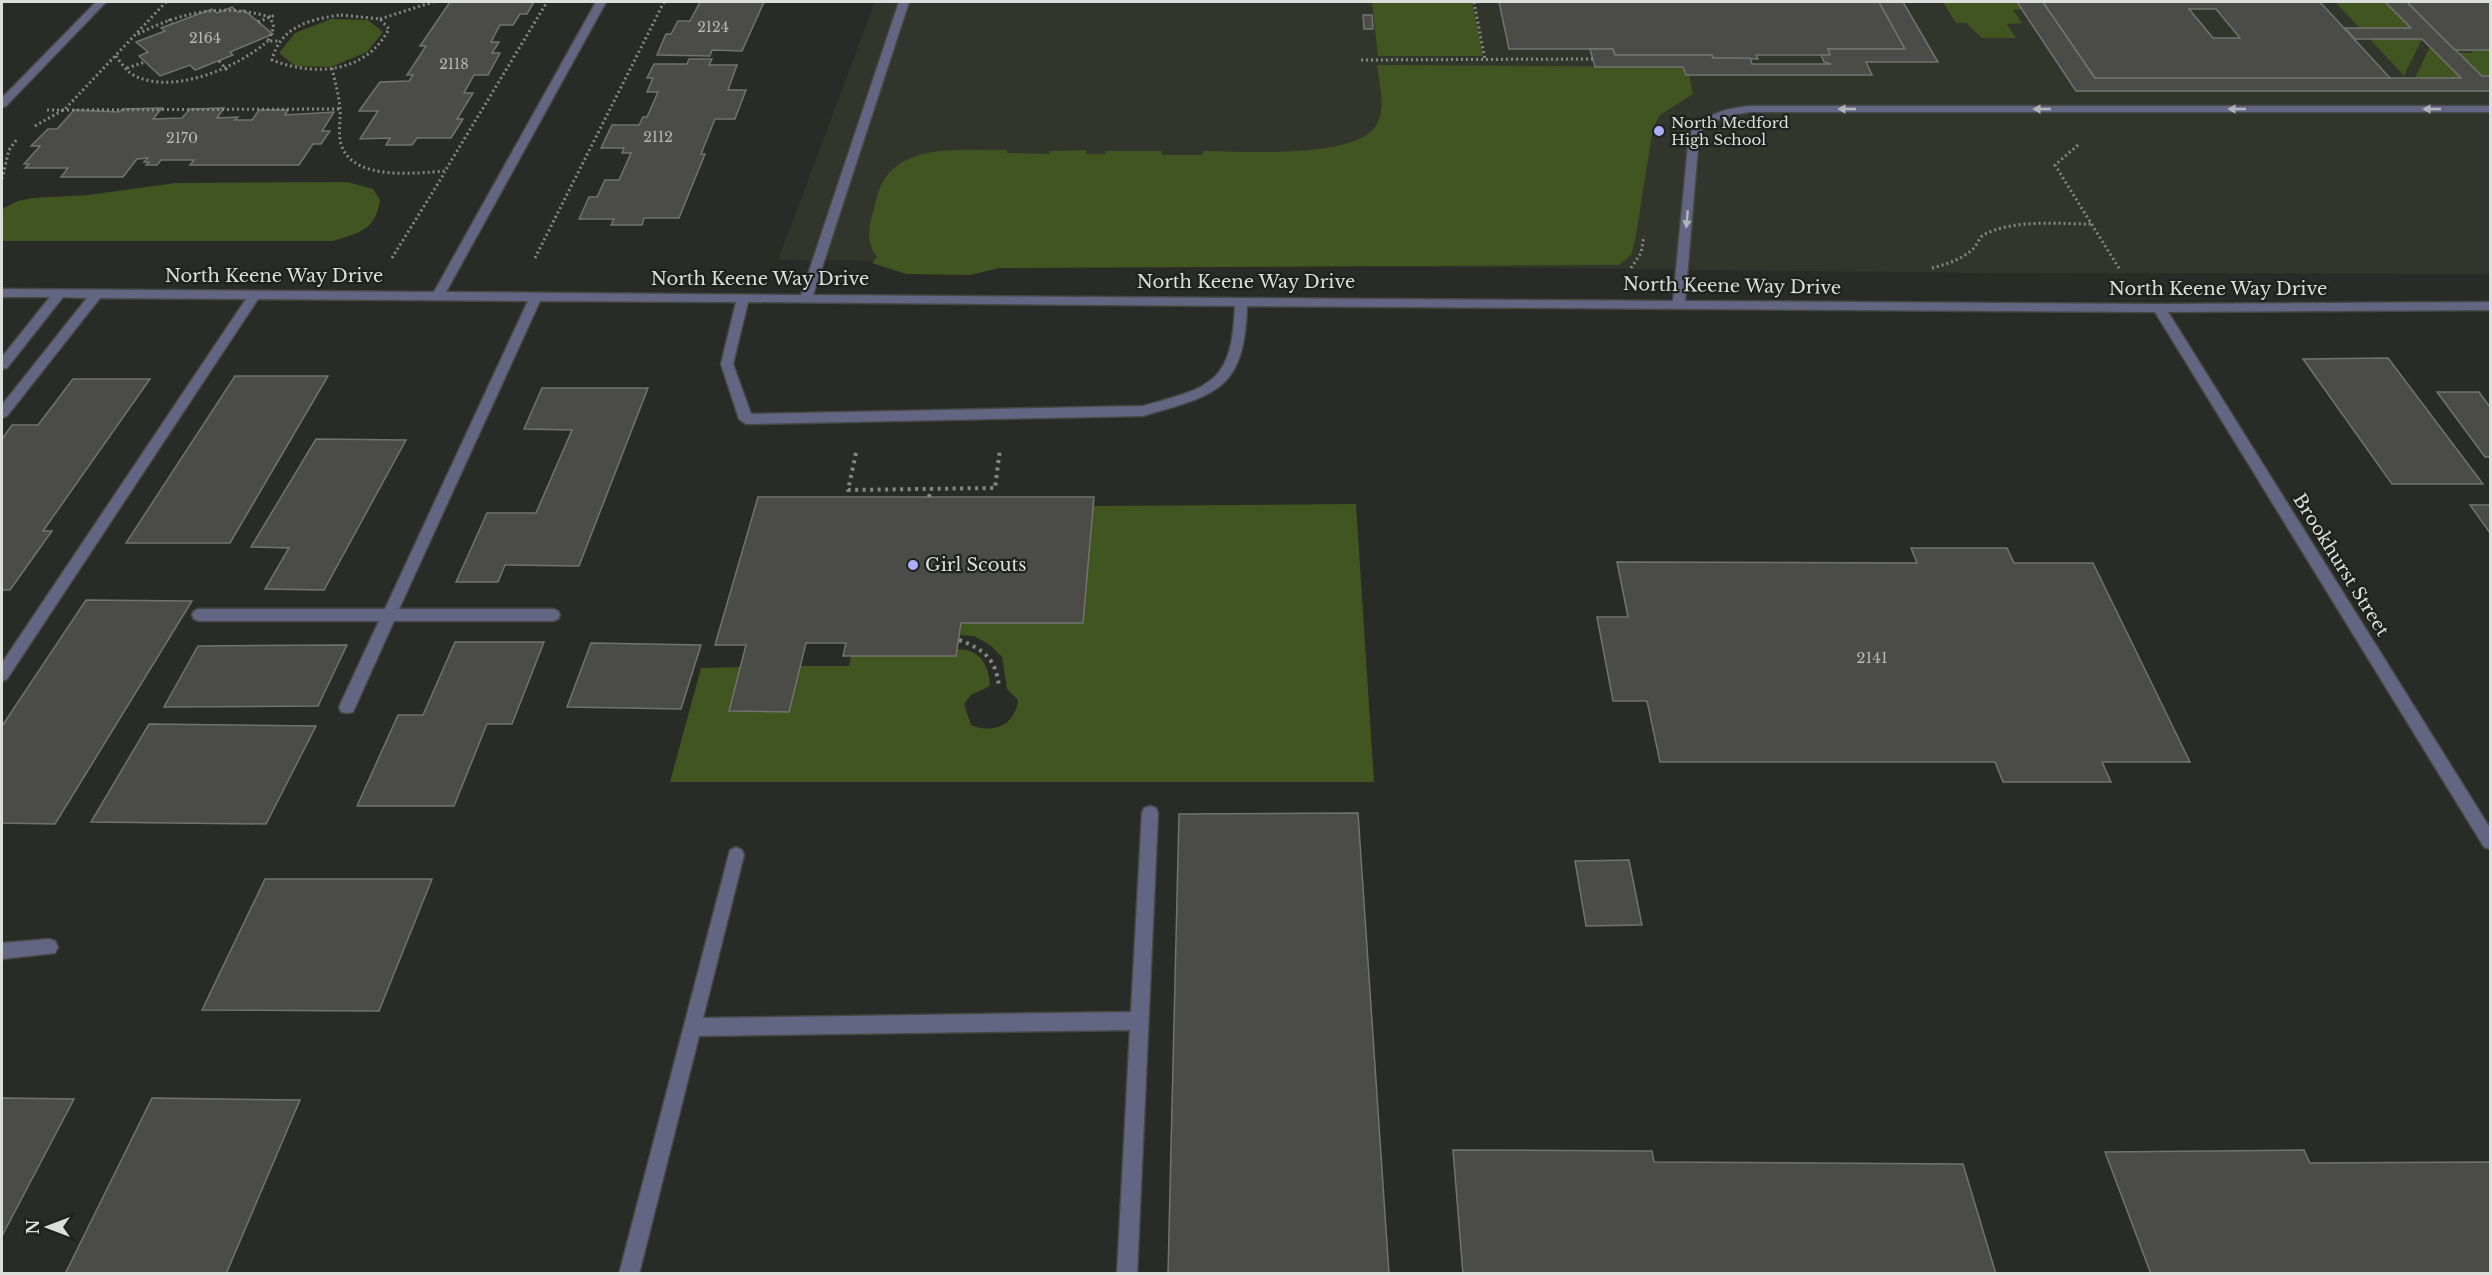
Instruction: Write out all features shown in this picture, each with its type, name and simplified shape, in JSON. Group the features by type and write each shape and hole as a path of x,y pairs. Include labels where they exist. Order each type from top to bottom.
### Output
{"street":[{"path":"2,104 101,2"},
{"path":"438,295 601,2"},
{"path":"806,297 904,2"},
{"path":"1679,303 1694,135 1705,119 1725,112 1750,109 2490,109"},
{"name":"North Keene Way Drive","path":"2,293 2158,308 2490,306"},
{"path":"2,365 60,293"},
{"path":"2,413 97,293"},
{"path":"2,675 255,294"},
{"path":"347,707 536,296"},
{"path":"743,297 727,364 746,420 1143,411 1198,395 1228,375 1241,339 1241,300"},
{"name":"Brookhurst Street","path":"2158,308 2490,842"},
{"path":"199,615 553,615"},
{"path":"1127,1274 1150,813"},
{"path":"629,1274 736,855"},
{"path":"2,951 49,946"},
{"path":"692,1027 1140,1021"}],"path":[{"path":"26,130 65,109 166,2"},
{"path":"380,19 389,29 385,42 362,60 332,68 301,70 285,67 272,60 273,49 284,33 327,16 355,15 380,19 433,2"},
{"path":"392,258 547,2"},
{"path":"535,258 664,2"},
{"path":"1474,2 1485,60"},
{"path":"134,37 169,19 194,12 240,7 272,16"},
{"path":"116,56 134,75 170,80 227,70 249,59 268,41 274,27 272,16"},
{"path":"258,22 272,16"},
{"path":"169,19 172,24"},
{"path":"268,41 279,41"},
{"path":"1361,60 1593,59"},
{"path":"219,61 227,70"},
{"path":"127,68 145,62"},
{"path":"332,68 340,108 341,147 349,159 374,170 413,173 445,171"},
{"path":"44,110 340,108"},
{"path":"2080,109 2095,132 2055,165 2124,277"},
{"path":"2,178 6,151 19,136"},
{"path":"1922,270 1966,255 1977,245 1982,235 1992,231 2025,225 2092,224"},
{"path":"1629,270 1682,271"},
{"path":"853,469 848,490 995,488 998,468"},
{"path":"929,497 931,489"},
{"path":"959,640 981,647 993,658 999,674 999,688"}],"shaded area":[{"name":"North Medford High School","path":"875,2 2490,2 2490,274 1991,273 778,260"}],"green space":[{"path":"1372,2 1472,2 1483,56 1378,56"},
{"path":"1943,2 2017,2 2022,9 2013,10 2022,23 2007,24 2016,38 1982,38 1966,23 1956,23"},
{"path":"2335,2 2385,2 2411,28 2360,28"},
{"path":"331,19 368,20 383,32 367,52 331,67 295,66 279,53 295,33"},
{"path":"2370,39 2422,39 2404,76"},
{"path":"2430,47 2461,78 2415,78"},
{"path":"2470,50 2490,50 2490,76 2482,76 2459,53 2473,53"},
{"path":"1377,65 1683,67 1686,75 1689,75 1693,94 1660,115 1653,128 1635,241 1631,255 1619,265 999,268 970,275 906,274 872,263 877,257 869,239 870,227 879,189 885,178 896,167 909,159 941,151 958,150 1007,150 1007,153 1049,154 1050,151 1086,150 1086,154 1105,154 1106,151 1162,151 1162,155 1202,155 1203,151 1269,152 1323,148 1347,143 1366,135 1377,124 1380,118 1381,103"},
{"path":"347,182 373,189 380,200 378,210 375,218 365,229 333,241 2,241 2,209 18,201 33,198 88,195 176,183"},
{"path":"1356,504 1374,782 670,782 701,668 741,667 729,711 789,712 800,666 849,666 851,656 956,656 957,649 965,650 972,652 982,660 988,671 990,686 971,695 964,704 971,725 987,729 1002,726 1012,716 1018,700 1007,689 1002,657 990,645 974,636 960,635 961,623 1083,623 1093,506"}],"building":[{"path":"450,2 534,2 527,14 520,14 513,25 500,25 491,42 499,42 492,53 500,53 488,75 474,75 464,93 473,93 457,119 463,119 451,138 417,138 412,145 386,145 390,138 360,139 378,111 359,111 380,82 409,81 413,75 407,75 426,46 420,46"},
{"path":"700,2 764,2 742,51 712,50 710,56 657,55 666,34 671,34 678,21 690,21"},
{"path":"1499,2 1879,2 1905,49 1828,49 1830,55 1756,55 1758,59 1713,58 1712,55 1615,55 1613,49 1509,49"},
{"path":"1879,2 1903,2 1938,62 1866,62 1872,75 1686,75 1683,67 1595,67 1590,49 1613,49 1615,55 1712,55 1713,58 1750,58 1752,64 1831,64 1824,62 1821,55 1830,55 1828,49 1905,49"},
{"path":"2017,2 2043,2 2095,78 2461,78 2422,39 2355,39 2345,28 2411,28 2385,2 2407,2 2482,76 2490,76 2490,91 2076,91"},
{"path":"2043,2 2320,2 2390,78 2095,78","holes":["2189,9 2216,9 2240,38 2213,38"]},
{"path":"2407,2 2490,2 2490,50 2455,50"},
{"path":"232,7 238,12 244,10 273,34 230,52 233,55 195,70 190,65 160,76 139,56 148,52 136,42 165,31 161,28 212,9 217,13"},
{"path":"1363,15 1372,15 1373,29 1364,29"},
{"path":"689,59 712,59 709,65 737,65 728,90 746,90 735,119 715,119 701,154 705,154 679,218 644,218 642,225 611,225 614,219 579,219 589,197 597,197 605,180 619,180 631,153 622,153 624,148 601,148 612,125 639,125 643,117 647,117 658,92 647,92 653,78 647,78 654,64 687,64"},
{"path":"162,108 153,119 182,118 190,109 224,108 217,118 238,117 235,120 252,120 259,110 288,110 285,115 334,112 322,131 330,131 321,144 313,144 299,165 190,165 194,160 161,160 157,165 146,165 149,162 144,162 148,158 137,159 123,177 61,177 68,168 25,168 29,164 24,164 40,146 31,146 48,129 57,129 74,110 119,112 123,109"},
{"path":"2388,358 2483,484 2392,484 2303,359"},
{"path":"235,376 328,376 230,543 126,543"},
{"path":"73,379 150,379 43,531 52,531 10,590 2,590 2,439 12,425 38,425"},
{"path":"542,388 648,388 579,566 505,565 498,582 456,582 487,513 536,513 572,430 524,429"},
{"path":"2437,392 2479,392 2490,407 2490,457 2485,457"},
{"path":"316,439 406,440 324,590 265,589 289,548 251,547"},
{"name":"Girl Scouts","path":"758,497 1094,497 1083,623 961,623 956,656 843,656 846,643 806,643 789,712 729,711 746,645 715,645"},
{"path":"2470,505 2490,505 2490,533"},
{"path":"1911,548 2007,548 2014,563 2093,563 2190,762 2102,762 2111,782 2003,782 1995,762 1660,762 1647,701 1613,701 1597,617 1628,617 1617,562 1917,563"},
{"path":"86,600 192,601 55,824 2,823 2,726"},
{"path":"455,642 544,642 512,724 487,724 454,806 357,806 398,715 423,715"},
{"path":"591,643 701,645 681,709 567,707"},
{"path":"347,645 318,706 164,707 198,646"},
{"path":"149,724 316,726 266,824 91,822"},
{"path":"1358,813 1389,1274 1168,1274 1179,814"},
{"path":"1629,860 1642,925 1586,926 1575,861"},
{"path":"265,879 432,879 379,1011 202,1010"},
{"path":"2,1098 74,1099 2,1236"},
{"path":"152,1098 300,1100 226,1274 65,1274"},
{"path":"1453,1150 1652,1151 1654,1162 1963,1164 1996,1274 1463,1274"},
{"path":"2304,1150 2310,1163 2490,1162 2490,1274 2151,1274 2105,1152"}],"place":[{"name":"North Medford High School","path":"1659,131"},
{"name":"Girl Scouts","path":"913,565"}]}
